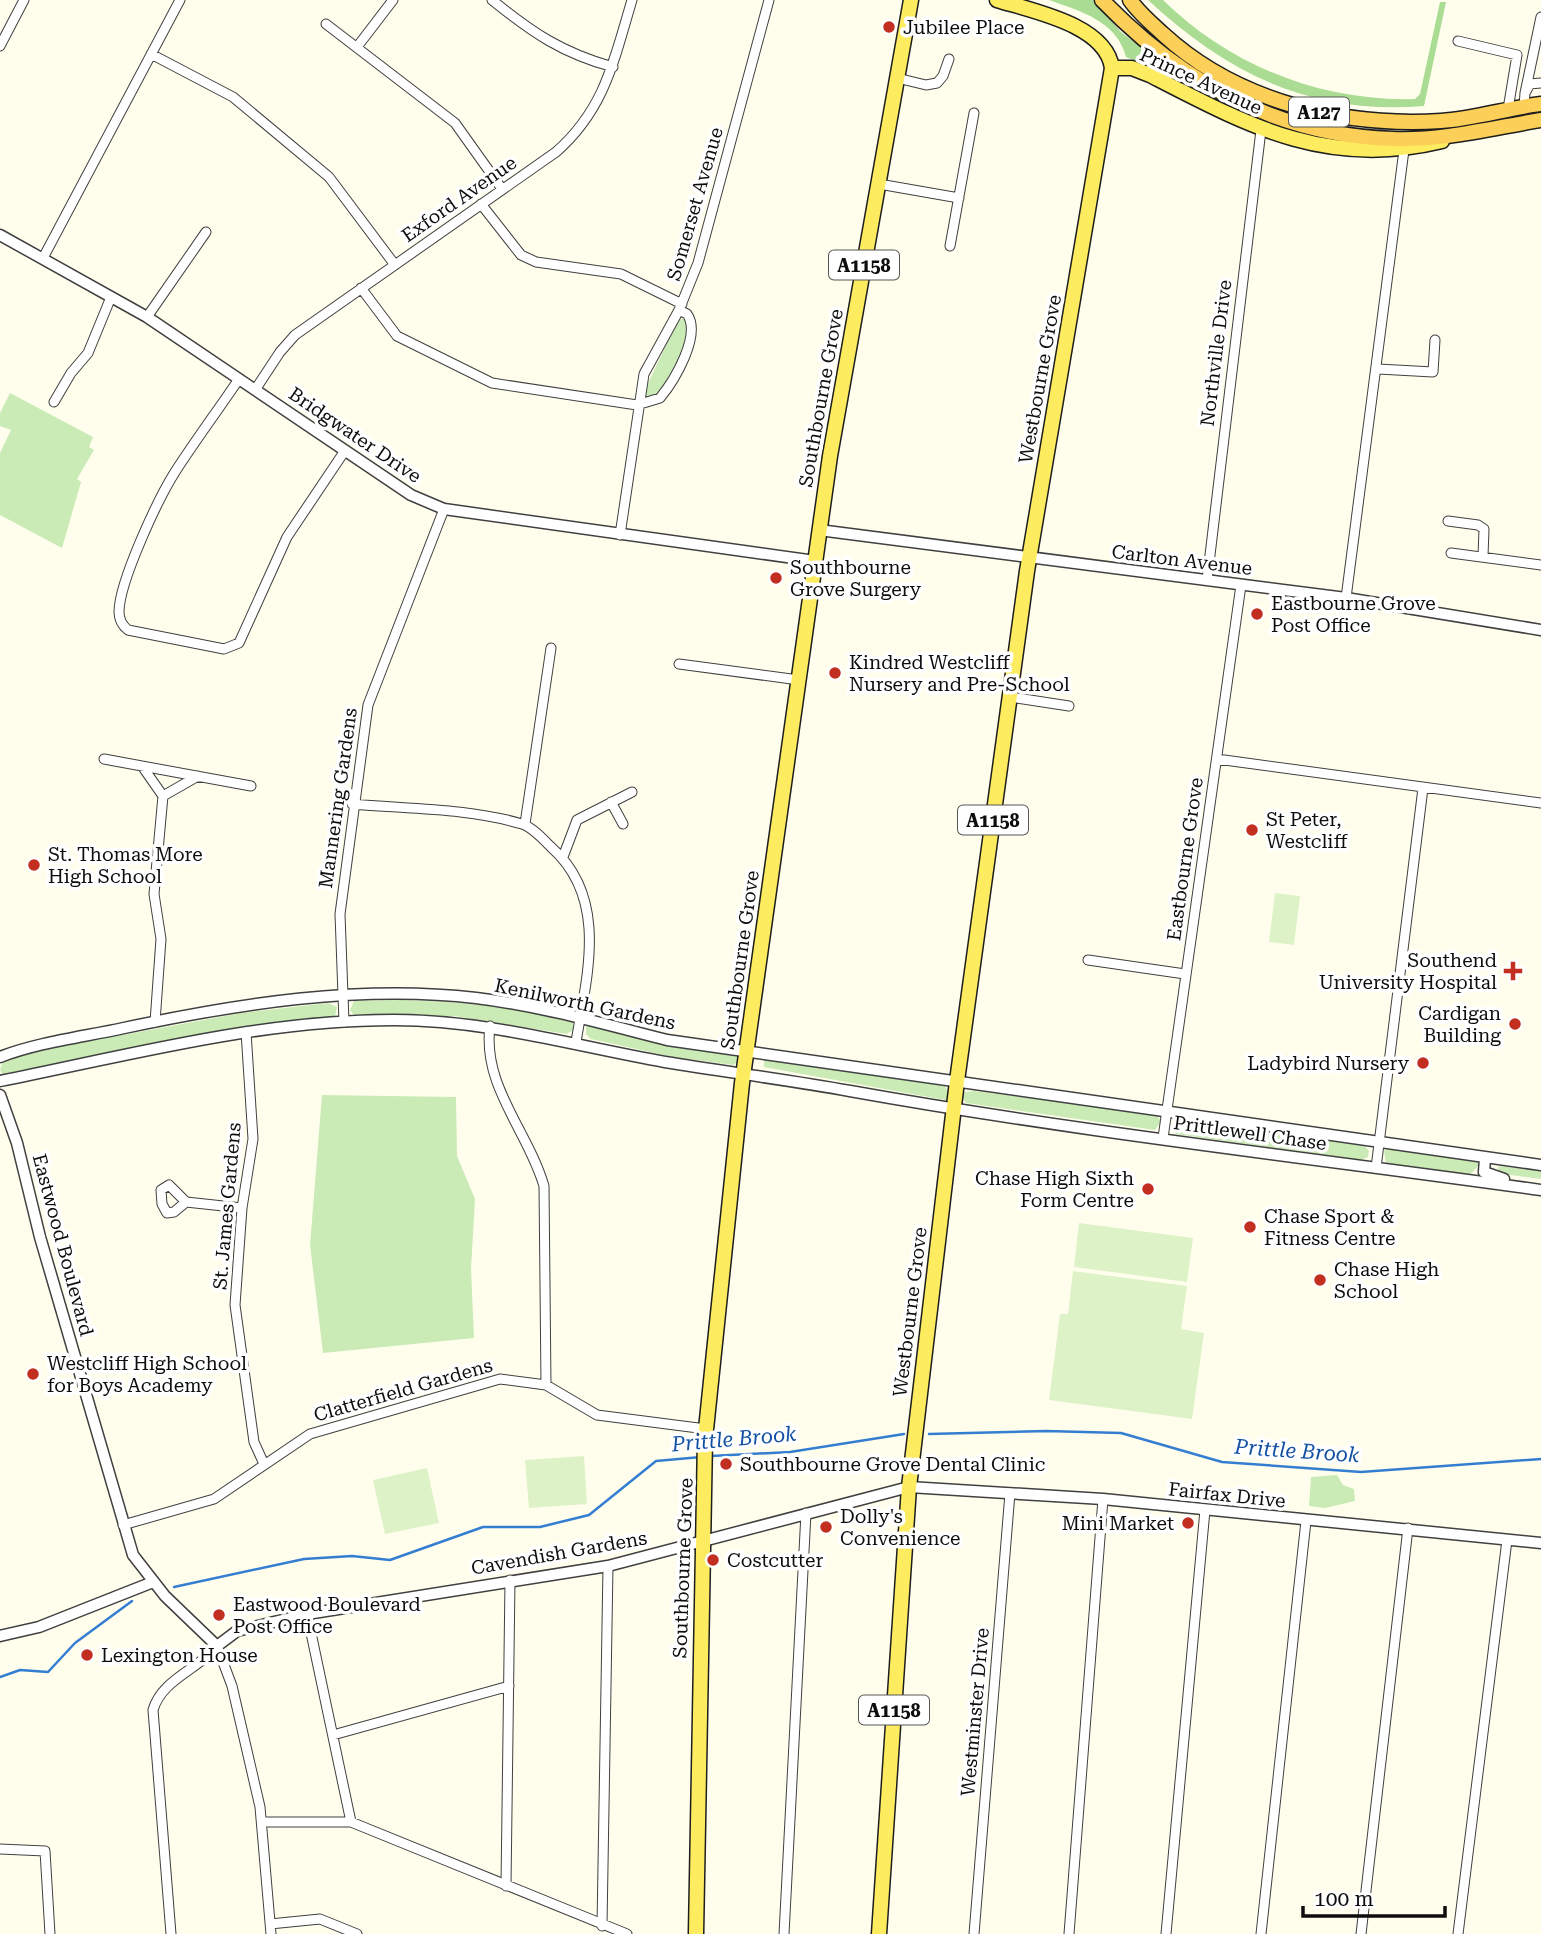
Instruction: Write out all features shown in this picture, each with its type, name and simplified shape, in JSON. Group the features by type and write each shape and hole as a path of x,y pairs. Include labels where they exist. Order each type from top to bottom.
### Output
{"highway":[{"name":"Prince Avenue","path":"1102,0 1170,62 1216,93 1260,112 1329,132 1393,139 1434,137 1541,120"},
{"name":"Prince Avenue","path":"1129,0 1186,52 1229,80 1288,104 1337,117 1387,122 1444,121 1508,109 1525,99 1541,104"}],"main road":[{"name":"Southbourne Grove","path":"696,1934 705,1446 744,1072 819,530 911,0"},
{"name":"Prince Avenue","path":"997,0 1095,37 1108,51 1112,68 1132,68 1150,75 1261,130 1331,148 1404,150 1494,128"},
{"name":"Westbourne Grove","path":"879,1934 909,1487 954,1104 1029,559 1112,68"}],"street":[{"path":"0,46 24,0"},
{"path":"43,258 180,0"},
{"path":"357,47 393,0"},
{"path":"492,0 550,44 572,55 613,67"},
{"name":"Exford Avenue","path":"255,390 295,335 577,134 594,110 613,67 632,0"},
{"name":"Somerset Avenue","path":"620,535 637,405 644,374 681,307 698,263 769,0"},
{"path":"1525,99 1541,17"},
{"path":"326,24 455,123 502,189"},
{"path":"1458,41 1517,55 1508,109"},
{"path":"151,54 233,97 329,177 395,265"},
{"path":"897,78 926,85 937,83 943,76 949,59"},
{"name":"Prince Avenue","path":"1525,99 1530,84 1541,83"},
{"path":"950,246 974,113"},
{"name":"Northville Drive","path":"1207,580 1261,130"},
{"path":"1346,598 1378,369 1404,150"},
{"path":"879,184 959,198"},
{"path":"361,288 397,336 492,383 637,405 660,398 685,355 692,325 681,307 621,274 536,262 521,255 481,204"},
{"path":"147,317 206,232"},
{"name":"Bridgwater Drive","path":"0,235 147,317 344,452 411,495 444,509 815,561"},
{"path":"54,402 100,331 111,296"},
{"path":"1378,369 1433,372 1435,340"},
{"path":"239,379 174,474 158,503 124,587 119,611 120,620 128,630 224,649 239,643 286,537 344,452"},
{"name":"Mannering Gardens","path":"344,1022 340,914 352,804 368,705 444,509"},
{"path":"1448,521 1478,525 1483,529 1483,556"},
{"name":"Carlton Avenue","path":"819,530 1346,598 1541,630"},
{"path":"1451,552 1483,556 1491,560 1541,565"},
{"name":"Eastbourne Grove","path":"1163,1138 1241,585"},
{"path":"526,824 551,648"},
{"path":"679,664 799,680"},
{"path":"1010,697 1069,706"},
{"path":"104,759 251,786"},
{"path":"1217,759 1541,803"},
{"path":"142,766 163,796 154,894 161,939 155,1021"},
{"path":"163,796 198,776"},
{"path":"1376,1168 1423,788"},
{"path":"563,857 577,820 632,792"},
{"path":"611,802 623,824"},
{"path":"352,804 481,816 526,824 563,857 576,874 587,901 589,963 576,1042"},
{"path":"1088,960 1185,974"},
{"name":"Kenilworth Gardens","path":"0,1056 155,1021 257,1005 342,996 413,995 474,998 580,1017 667,1040 957,1081"},
{"name":"Kenilworth Gardens","path":"0,1081 154,1047 246,1032 394,1020 490,1026 664,1062 954,1104"},
{"path":"490,1026 490,1052 501,1098 533,1158 544,1186 546,1385"},
{"name":"St. James Gardens","path":"246,1032 253,1139 242,1208 235,1305 255,1447 264,1464"},
{"path":"747,1052 752,1066 831,1087"},
{"path":"885,1070 948,1086 954,1104"},
{"name":"Prittlewell Chase","path":"957,1081 1541,1165"},
{"name":"Eastwood Boulevard","path":"0,1095 17,1143 40,1237 133,1555 153,1582 217,1646 232,1686 262,1822 270,1929"},
{"name":"Prittlewell Chase","path":"954,1104 1163,1138 1541,1189"},
{"path":"1488,1175 1484,1172 1489,1158"},
{"path":"1467,1181 1488,1175 1541,1189"},
{"path":"186,1202 242,1208"},
{"name":"Clatterfield Gardens","path":"123,1525 214,1499 310,1434 500,1379 546,1385 597,1415 706,1429"},
{"name":"Fairfax Drive","path":"909,1487 1103,1499 1541,1543"},
{"name":"Cavendish Gardens","path":"217,1646 237,1632 307,1614 608,1566 909,1487"},
{"name":"Westminster Drive","path":"974,1934 1010,1493"},
{"path":"1069,1934 1103,1499"},
{"path":"1166,1934 1205,1510"},
{"path":"784,1934 806,1513"},
{"path":"1261,1934 1306,1521"},
{"path":"1361,1934 1408,1528"},
{"path":"1458,1934 1507,1540"},
{"path":"602,1926 608,1566"},
{"path":"506,1886 510,1580"},
{"path":"0,1636 48,1624 153,1582"},
{"path":"307,1614 351,1822"},
{"path":"171,1934 153,1710 167,1686 205,1661 217,1646"},
{"path":"333,1735 509,1686"},
{"path":"262,1822 351,1822 627,1934"},
{"path":"0,1849 45,1851 50,1934"},
{"path":"270,1929 320,1919 357,1934"}],"green space":[{"path":"1049,0 1093,0 1121,32 1175,73 1174,76 1126,57 1115,34 1106,26 1085,13"},
{"path":"1148,0 1163,0 1218,44 1279,75 1346,94 1415,99 1420,94 1440,2 1446,2 1424,106 1383,107 1345,104 1309,96 1241,69 1179,26"},
{"path":"685,318 688,339 680,361 654,399 645,400 642,396 678,320"},
{"path":"10,393 93,437 89,447 94,450 77,479 81,482 62,548 0,515 0,453 11,430 0,426 0,413"},
{"path":"1275,893 1300,896 1294,945 1269,942"},
{"path":"401,1000 508,1008 551,1015 572,1019 574,1030 566,1034 455,1016 355,1016 350,1010 354,1001"},
{"path":"328,1003 337,1007 335,1016 330,1018 166,1040 16,1075 4,1076 0,1070 3,1060 26,1053 241,1013"},
{"path":"591,1025 738,1054 741,1057 734,1065 673,1057 591,1039 586,1034 586,1027"},
{"path":"764,1057 945,1086 950,1097 945,1100 764,1067"},
{"path":"975,1091 1156,1114 1161,1121 1155,1130 966,1103 964,1092"},
{"path":"322,1095 456,1097 457,1156 475,1199 471,1269 474,1338 323,1353 310,1245"},
{"path":"1176,1118 1363,1144 1369,1151 1368,1157 1361,1160 1176,1134 1172,1129"},
{"path":"1389,1148 1478,1162 1478,1166 1469,1176 1386,1163 1384,1151"},
{"path":"1499,1166 1541,1171 1541,1179 1497,1173"},
{"path":"1079,1223 1193,1238 1187,1282 1074,1267"},
{"path":"1073,1271 1187,1286 1181,1329 1204,1333 1192,1419 1049,1400 1060,1314 1068,1314"},
{"path":"584,1456 587,1504 529,1508 525,1460"},
{"path":"427,1468 439,1523 385,1534 373,1480"},
{"path":"1337,1475 1343,1485 1354,1489 1355,1501 1325,1508 1309,1506 1311,1477"}],"waterway":[{"name":"Prittle Brook","path":"929,1434 1046,1431 1121,1433 1222,1462 1361,1472 1541,1459"},
{"name":"Prittle Brook","path":"711,1456 790,1452 904,1434"},
{"name":"Prittle Brook","path":"174,1587 304,1559 352,1556 390,1560 483,1527 540,1527 589,1515 656,1461 701,1457"},
{"name":"Prittle Brook","path":"0,1677 20,1670 48,1672 75,1643 132,1601"}],"place":[{"name":"Jubilee Place","path":"889,27"},
{"name":"Southbourne Grove Surgery","path":"776,578"},
{"name":"Eastbourne Grove Post Office","path":"1257,614"},
{"name":"Kindred Westcliff Nursery and Pre-School","path":"835,673"},
{"name":"St Peter, Westcliff","path":"1252,830"},
{"name":"St. Thomas More High School","path":"34,865"},
{"name":"Southend University Hospital","path":"1513,971"},
{"name":"Cardigan Building","path":"1515,1024"},
{"name":"Ladybird Nursery","path":"1423,1063"},
{"name":"Chase High Sixth Form Centre","path":"1148,1189"},
{"name":"Chase Sport & Fitness Centre","path":"1250,1227"},
{"name":"Chase High School","path":"1320,1280"},
{"name":"Westcliff High School for Boys Academy","path":"33,1374"},
{"name":"Southbourne Grove Dental Clinic","path":"726,1464"},
{"name":"Mini Market","path":"1188,1523"},
{"name":"Dolly's Convenience","path":"826,1527"},
{"name":"Costcutter","path":"713,1560"},
{"name":"Eastwood Boulevard Post Office","path":"219,1615"},
{"name":"Lexington House","path":"87,1655"}]}
